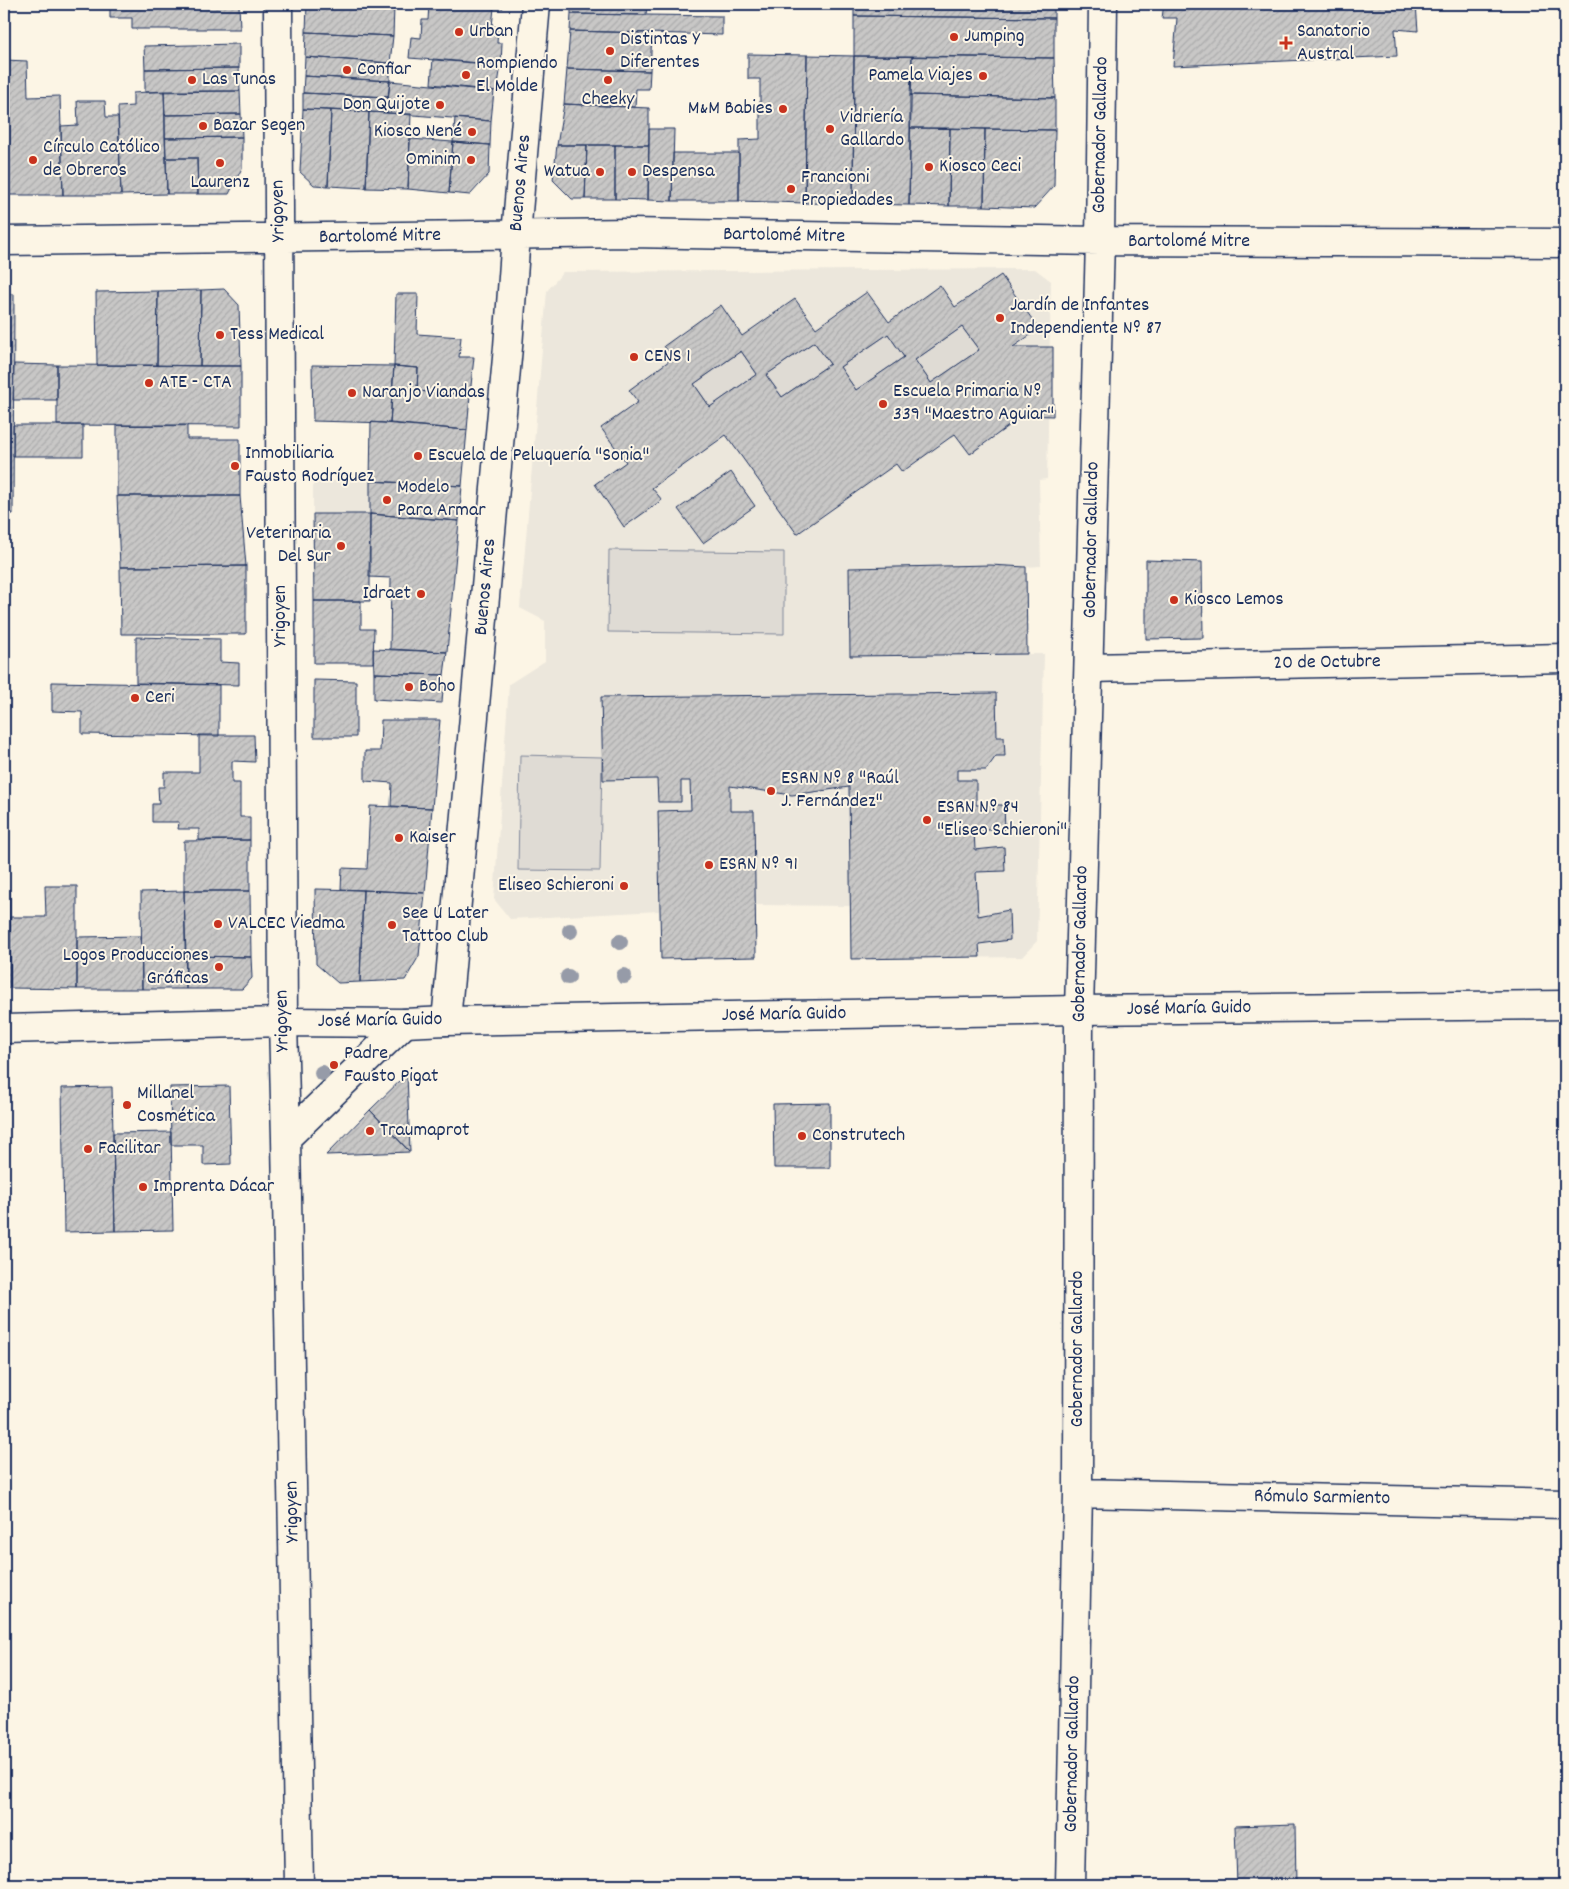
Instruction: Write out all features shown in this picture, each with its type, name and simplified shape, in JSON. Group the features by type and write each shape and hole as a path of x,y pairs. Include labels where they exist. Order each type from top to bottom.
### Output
{"street":[{"name":"Yrigoyen","path":"278,4 282,1022 286,1138 300,1885"},
{"name":"Buenos Aires","path":"446,1020 506,377 536,4"},
{"name":"Gobernador Gallardo","path":"1070,1885 1078,1493 1079,1010 1100,241 1103,4"},
{"name":"Bartolomé Mitre","path":"4,240 630,233 1100,241 1565,243"},
{"name":"20 de Octubre","path":"1089,668 1565,658"},
{"name":"José María Guido","path":"4,1029 282,1022 405,1023 446,1020 1079,1010 1565,1005"},
{"path":"286,1138 405,1023"},
{"name":"Rómulo Sarmiento","path":"1078,1493 1565,1504"}],"shaded area":[{"path":"1035,269 1051,281 1047,479 1039,480 1041,566 1026,567 1027,654 1044,654 1037,941 1022,957 851,959 850,906 756,905 756,957 661,959 659,911 510,919 494,899 509,684 545,661 545,621 520,608 547,291 563,272"},
{"path":"962,327 979,350 931,383 915,360"},
{"path":"888,334 904,357 856,390 840,367"},
{"path":"814,342 830,364 782,397 766,375"},
{"path":"741,351 757,374 710,407 694,384"},
{"name":"Modelo Para Armar","path":"313,481 370,481 459,521 370,514 313,514"},
{"path":"609,550 784,552 784,634 608,632"},
{"path":"520,755 602,757 600,871 518,870"}],"building":[{"path":"110,4 239,4 240,29 132,29 132,18 110,18"},
{"path":"307,4 394,7 393,36 306,32"},
{"path":"330,4 395,4 394,7"},
{"name":"Urban","path":"429,4 494,8 492,26 498,27 497,43 502,43 501,65 409,58 411,37 421,38 422,20 428,20"},
{"path":"459,4 503,4 503,8"},
{"path":"571,4 647,4 646,15 571,14"},
{"path":"854,4 1054,4 1054,18 854,16"},
{"name":"Sanatorio Austral","path":"1164,4 1416,4 1418,31 1395,29 1397,56 1173,66 1177,18 1162,18"},
{"path":"571,14 722,16 722,35 570,31"},
{"name":"Jumping","path":"854,16 1054,18 1054,58 854,56"},
{"name":"Distintas Y Diferentes","path":"570,31 652,33 650,71 567,69"},
{"path":"306,32 393,36 390,63 305,57"},
{"path":"239,44 239,68 145,69 144,46"},
{"name":"M&M Babies","path":"748,54 807,55 805,203 739,201 739,140 760,139 760,79 748,79"},
{"name":"Vidriería Gallardo","path":"807,55 854,56 853,204 805,203"},
{"path":"854,56 912,56 909,205 853,204"},
{"name":"Pamela Viajes","path":"912,56 1054,58 1055,98 910,95"},
{"name":"Confiar","path":"305,57 390,63 390,81 304,76"},
{"name":"Rompiendo El Molde","path":"433,59 501,65 497,91 431,84"},
{"name":"Círculo Católico de Obreros","path":"4,60 27,61 28,97 60,96 63,195 4,195"},
{"name":"Las Tunas","path":"239,68 240,91 145,92 145,69"},
{"name":"Cheeky","path":"567,69 650,71 649,89 636,89 635,107 564,104"},
{"path":"304,76 390,81 388,97 303,93"},
{"name":"Don Quijote","path":"390,81 494,91 491,121 387,113"},
{"path":"164,91 240,91 241,114 165,115"},
{"path":"164,91 167,194 121,195 118,107 133,106 133,93"},
{"path":"303,93 388,97 387,113 303,109"},
{"path":"910,95 1055,98 1055,130 910,128"},
{"path":"77,101 105,101 106,117 118,117 121,195 63,195 61,126 78,125"},
{"path":"564,104 649,108 649,145 557,145"},
{"path":"303,109 331,110 328,186 314,185 300,172"},
{"path":"331,110 369,112 366,188 328,186"},
{"path":"369,112 411,114 408,189 366,188"},
{"name":"Bazar Segen","path":"241,114 242,137 165,138 165,115"},
{"name":"Kiosco Nené","path":"455,118 491,121 490,145 453,142"},
{"name":"Kiosco Ceci","path":"910,128 950,128 949,206 909,205"},
{"path":"950,128 985,129 984,206 949,206"},
{"path":"649,129 674,129 672,201 648,200"},
{"path":"985,129 1055,130 1054,186 1034,208 984,206"},
{"name":"Laurenz","path":"242,137 242,168 229,194 198,194 197,158 166,158 165,138"},
{"path":"410,139 453,142 449,193 408,189"},
{"name":"Ominim","path":"453,142 490,145 489,174 470,195 449,193"},
{"path":"557,145 587,145 585,199 572,199 553,180"},
{"name":"Watua","path":"587,145 615,145 615,199 585,199"},
{"name":"Despensa","path":"615,145 649,145 648,200 615,199"},
{"path":"673,153 739,153 739,201 672,201"},
{"path":"166,158 197,158 198,194 167,194"},
{"name":"Escuela Primaria Nº 339 \"Maestro Aguiar\"","path":"1001,275 1039,329 1013,347 1053,347 1053,416 1024,415 970,454 955,434 902,472 896,464 797,534 726,435 652,488 662,500 624,527 595,484 626,462 601,428 638,402 629,390 673,358 664,346 721,305 742,336 795,299 816,328 867,292 889,322 940,285 955,307","holes":["962,327 979,350 931,383 915,360","888,334 904,357 856,390 840,367","814,342 830,364 782,397 766,375","741,351 757,374 710,407 694,384"]},
{"name":"Tess Medical","path":"224,289 239,305 241,366 200,366 201,290"},
{"path":"201,290 200,366 157,365 158,291"},
{"path":"158,291 157,365 97,365 96,292"},
{"path":"4,294 14,294 13,514 4,514"},
{"path":"396,294 418,294 417,334 461,337 459,357 474,357 470,395 417,391 418,368 394,366"},
{"path":"14,364 57,365 57,400 13,400"},
{"name":"ATE - CTA","path":"57,365 241,366 241,426 57,425"},
{"name":"Naranjo Viandas","path":"312,365 394,366 390,423 313,421"},
{"path":"394,366 418,368 417,391 470,395 467,430 390,423"},
{"name":"Escuela de Peluquería \"Sonia\"","path":"371,422 467,430 462,486 370,481"},
{"path":"13,425 83,425 83,456 13,456"},
{"path":"117,425 187,425 187,439 240,439 240,496 117,496"},
{"path":"731,472 755,506 703,543 678,509"},
{"name":"Modelo Para Armar","path":"370,481 462,486 459,521 370,514"},
{"path":"117,496 240,496 246,566 120,567"},
{"name":"Veterinaria Del Sur","path":"313,514 370,514 370,601 314,601"},
{"name":"Idraet","path":"370,514 459,521 447,652 390,649 391,578 369,577"},
{"name":"Kiosco Lemos","path":"1146,560 1202,562 1203,638 1146,639"},
{"path":"990,565 1026,567 1027,654 850,656 849,568"},
{"path":"246,566 246,634 121,634 120,567"},
{"path":"314,601 361,601 361,629 374,629 373,663 314,663"},
{"path":"136,637 220,639 220,662 239,663 239,685 136,683"},
{"path":"373,649 447,652 444,675 374,673"},
{"name":"Boho","path":"374,673 444,675 442,703 374,699"},
{"path":"314,680 356,681 356,737 314,737"},
{"name":"Ceri","path":"52,682 219,685 219,736 82,734 82,712 52,711"},
{"name":"ESRN Nº 84 \"Eliseo Schieroni\"","path":"996,693 997,737 1004,737 1005,756 996,756 986,770 957,770 957,780 976,780 976,805 1004,805 1005,830 974,830 975,850 1004,847 1005,871 976,872 978,916 1009,910 1010,940 979,944 980,957 851,959 849,787 792,795 730,786 730,811 754,811 756,957 661,959 658,811 691,810 690,781 681,781 681,802 658,802 657,779 603,780 601,697"},
{"path":"381,720 440,720 432,808 391,806 392,783 365,781 365,751 380,751"},
{"path":"199,735 254,735 255,762 232,761 232,783 240,783 240,817 250,817 250,840 199,840 199,829 178,829 179,822 152,822 152,804 159,804 158,787 164,787 164,772 199,772"},
{"name":"Kaiser","path":"370,806 432,808 425,893 341,889 342,868 367,869"},
{"path":"250,840 250,891 184,891 184,841"},
{"path":"45,886 77,886 77,989 10,988 10,917 46,917"},
{"path":"315,889 363,890 360,982 338,983 316,964"},
{"name":"See U Later Tattoo Club","path":"363,890 425,893 419,956 405,980 360,982"},
{"path":"4,891 10,891 10,988 4,988"},
{"name":"VALCEC Viedma","path":"184,891 250,891 251,957 186,956"},
{"path":"184,891 186,989 142,989 141,892"},
{"path":"141,936 142,989 77,989 77,937"},
{"name":"Logos Producciones Gráficas","path":"186,956 251,957 252,978 242,989 186,989"},
{"path":"407,1074 410,1152 370,1110"},
{"path":"229,1086 231,1164 203,1165 203,1145 171,1145 170,1087"},
{"name":"Facilitar","path":"112,1087 115,1231 64,1232 62,1088"},
{"name":"Construtech","path":"830,1103 830,1168 774,1168 773,1104"},
{"name":"Traumaprot","path":"370,1110 410,1152 326,1155"},
{"name":"Imprenta Dácar","path":"171,1132 173,1230 115,1231 113,1133"},
{"path":"1295,1824 1296,1885 1237,1885 1235,1826"}],"place":[{"name":"Urban","path":"459,32"},
{"name":"Jumping","path":"954,37"},
{"name":"Sanatorio Austral","path":"1286,43"},
{"name":"Distintas Y Diferentes","path":"610,51"},
{"name":"Confiar","path":"347,70"},
{"name":"Rompiendo El Molde","path":"466,75"},
{"name":"Pamela Viajes","path":"983,76"},
{"name":"Las Tunas","path":"192,80"},
{"name":"Cheeky","path":"608,80"},
{"name":"Don Quijote","path":"440,105"},
{"name":"M&M Babies","path":"783,109"},
{"name":"Bazar Segen","path":"203,126"},
{"name":"Vidriería Gallardo","path":"830,129"},
{"name":"Kiosco Nené","path":"472,132"},
{"name":"Círculo Católico de Obreros","path":"33,160"},
{"name":"Ominim","path":"471,160"},
{"name":"Laurenz","path":"220,163"},
{"name":"Kiosco Ceci","path":"929,167"},
{"name":"Watua","path":"600,172"},
{"name":"Despensa","path":"632,172"},
{"name":"Francioni Propiedades","path":"791,189"},
{"name":"Jardín de Infantes Independiente Nº 87","path":"1000,318"},
{"name":"Tess Medical","path":"220,335"},
{"name":"CENS 1","path":"634,357"},
{"name":"ATE - CTA","path":"149,383"},
{"name":"Naranjo Viandas","path":"352,393"},
{"name":"Escuela Primaria Nº 339 \"Maestro Aguiar\"","path":"883,404"},
{"name":"Escuela de Peluquería \"Sonia\"","path":"418,456"},
{"name":"Inmobiliaria Fausto Rodríguez","path":"235,466"},
{"name":"Modelo Para Armar","path":"387,500"},
{"name":"Veterinaria Del Sur","path":"341,546"},
{"name":"Idraet","path":"421,594"},
{"name":"Kiosco Lemos","path":"1174,600"},
{"name":"Boho","path":"409,687"},
{"name":"Ceri","path":"135,698"},
{"name":"ESRN Nº 8 \"Raúl J. Fernández\"","path":"771,791"},
{"name":"ESRN Nº 84 \"Eliseo Schieroni\"","path":"927,820"},
{"name":"Kaiser","path":"399,838"},
{"name":"ESRN Nº 91","path":"709,865"},
{"name":"Eliseo Schieroni","path":"624,886"},
{"name":"VALCEC Viedma","path":"218,924"},
{"name":"See U Later Tattoo Club","path":"392,925"},
{"name":"Logos Producciones Gráficas","path":"219,967"},
{"name":"Padre Fausto Pigat","path":"334,1065"},
{"name":"Millanel Cosmética","path":"127,1105"},
{"name":"Traumaprot","path":"370,1131"},
{"name":"Construtech","path":"802,1136"},
{"name":"Facilitar","path":"88,1149"},
{"name":"Imprenta Dácar","path":"143,1187"}]}
